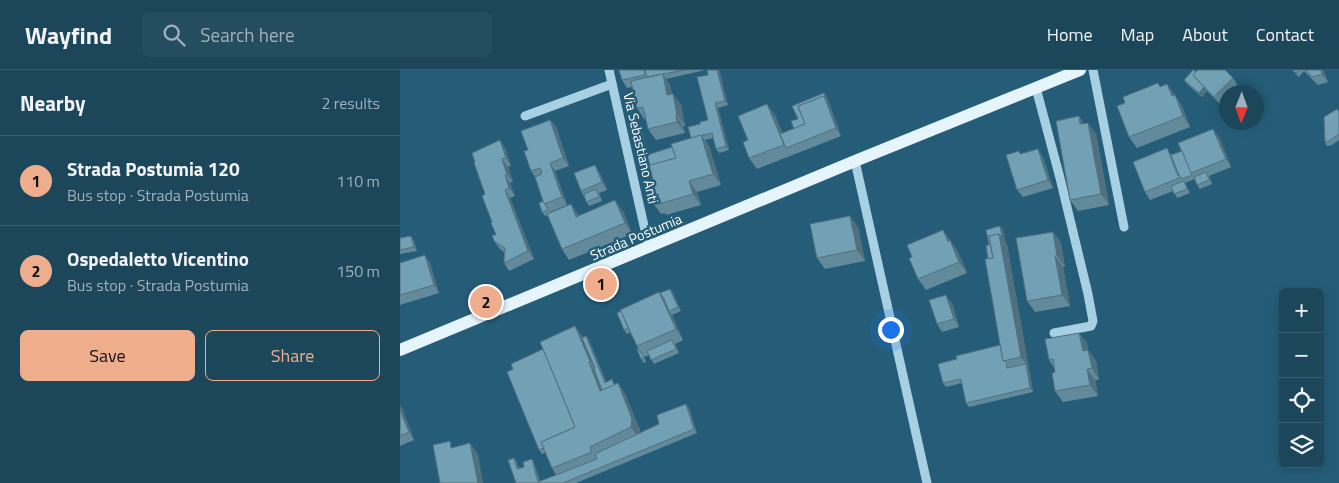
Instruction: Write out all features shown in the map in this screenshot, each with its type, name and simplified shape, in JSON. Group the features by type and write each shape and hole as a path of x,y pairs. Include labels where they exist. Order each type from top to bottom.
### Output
{"main road":[{"name":"Strada Postumia","path":"400,350 855,161 1080,70"}],"street":[{"name":"Via Sebastiano Anti","path":"609,70 649,248"},
{"path":"1093,70 1124,227"},
{"name":"Via Sebastiano Anti","path":"525,116 612,84"},
{"path":"1036,88 1075,238 1093,321 1090,326 1054,332"},
{"path":"855,161 927,483"}],"building":[{"path":"619,70 644,70 645,75 622,80"},
{"path":"645,70 685,70 647,77"},
{"path":"707,70 717,70 725,101 715,103 726,146 716,149 712,133 691,138 688,127 708,120 697,77 708,75"},
{"path":"1193,70 1196,72 1193,75 1204,87 1199,93 1184,80"},
{"path":"1198,70 1225,70 1233,78 1226,85 1219,85 1219,92 1214,97 1193,75"},
{"path":"1305,70 1321,70 1322,74 1313,77"},
{"path":"663,74 667,95 673,94 677,122 648,129 643,107 637,108 631,81"},
{"path":"1158,83 1160,87 1167,84 1172,96 1175,95 1183,116 1129,137 1117,106 1125,103 1123,97"},
{"path":"824,93 826,99 824,96 798,106 805,124 794,129 791,121 798,119 792,106"},
{"path":"824,96 836,128 786,148 780,134 805,124 798,106"},
{"path":"767,104 784,145 749,158 743,142 748,140 738,116"},
{"path":"1337,109 1339,112 1339,134 1325,142 1324,117"},
{"path":"1079,116 1080,124 1088,123 1101,194 1070,200 1056,121"},
{"path":"550,120 563,158 550,163 562,197 544,204 535,177 542,174 540,168 531,171 524,151 528,150 521,131"},
{"path":"639,128 641,136 635,137 633,129"},
{"path":"1213,129 1226,159 1191,173 1178,143"},
{"path":"701,135 713,174 689,181 693,194 659,204 658,202 653,203 648,185 654,183 649,165 676,158 671,144"},
{"path":"500,140 506,158 502,159 509,188 505,190 528,251 504,263 505,248 494,241 492,235 496,235 482,196 485,194 472,153"},
{"path":"672,147 676,158 650,165 647,155"},
{"path":"1167,148 1178,176 1180,175 1181,177 1145,192 1133,162"},
{"path":"1038,149 1048,180 1017,190 1006,155 1019,151 1020,154"},
{"path":"1182,151 1192,175 1182,179 1171,155"},
{"path":"595,165 602,182 581,191 574,173"},
{"path":"1206,172 1209,180 1197,185 1194,177"},
{"path":"1184,181 1187,189 1174,194 1171,186"},
{"path":"596,189 599,197 586,202 584,194"},
{"path":"615,200 625,223 562,249 547,214 571,204 576,217"},
{"path":"543,201 548,210 542,212 539,203"},
{"path":"850,216 857,250 817,258 810,224"},
{"path":"1000,226 1002,237 999,234 989,236 993,258 988,259 986,245 989,245 986,230"},
{"path":"943,230 948,242 950,240 959,262 918,279 909,258 912,257 907,245"},
{"path":"1053,232 1062,295 1027,301 1016,238"},
{"path":"999,234 1021,357 1003,361 985,259 993,258 989,236"},
{"path":"411,236 414,247 400,250 400,238"},
{"path":"425,255 434,285 400,295 400,263"},
{"path":"670,289 678,307 669,311 660,293"},
{"path":"659,292 676,329 637,346 620,310"},
{"path":"946,295 954,319 937,324 929,300"},
{"path":"621,311 628,328 624,330 617,313"},
{"path":"575,326 600,391 618,383 632,419 631,427 590,447 592,452 552,468 541,442 575,427 540,342"},
{"path":"1079,333 1083,351 1088,350 1092,368 1087,369 1090,385 1055,391 1052,373 1055,372 1053,359 1049,360 1045,339"},
{"path":"586,336 605,383 612,379 614,385 602,390 582,338"},
{"path":"672,340 676,349 651,360 647,351"},
{"path":"1000,345 1003,361 1006,361 1007,368 1026,364 1030,388 966,403 961,379 943,383 938,364 957,359 956,356"},
{"path":"638,348 644,358 641,359"},
{"path":"543,349 575,427 541,442 544,448 539,450 507,372 513,369 511,364"},
{"path":"686,404 694,429 563,483 516,483 508,460 514,458 517,469 524,467 523,462 532,459 538,482 597,459 595,454 659,424 657,415"},
{"path":"400,410 409,432 400,436"},
{"path":"450,441 451,448 470,443 478,483 440,483 433,445"}],"place":[{"name":"Strada Postumia 120","path":"601,284"},
{"name":"Ospedaletto Vicentino","path":"486,302"}]}
